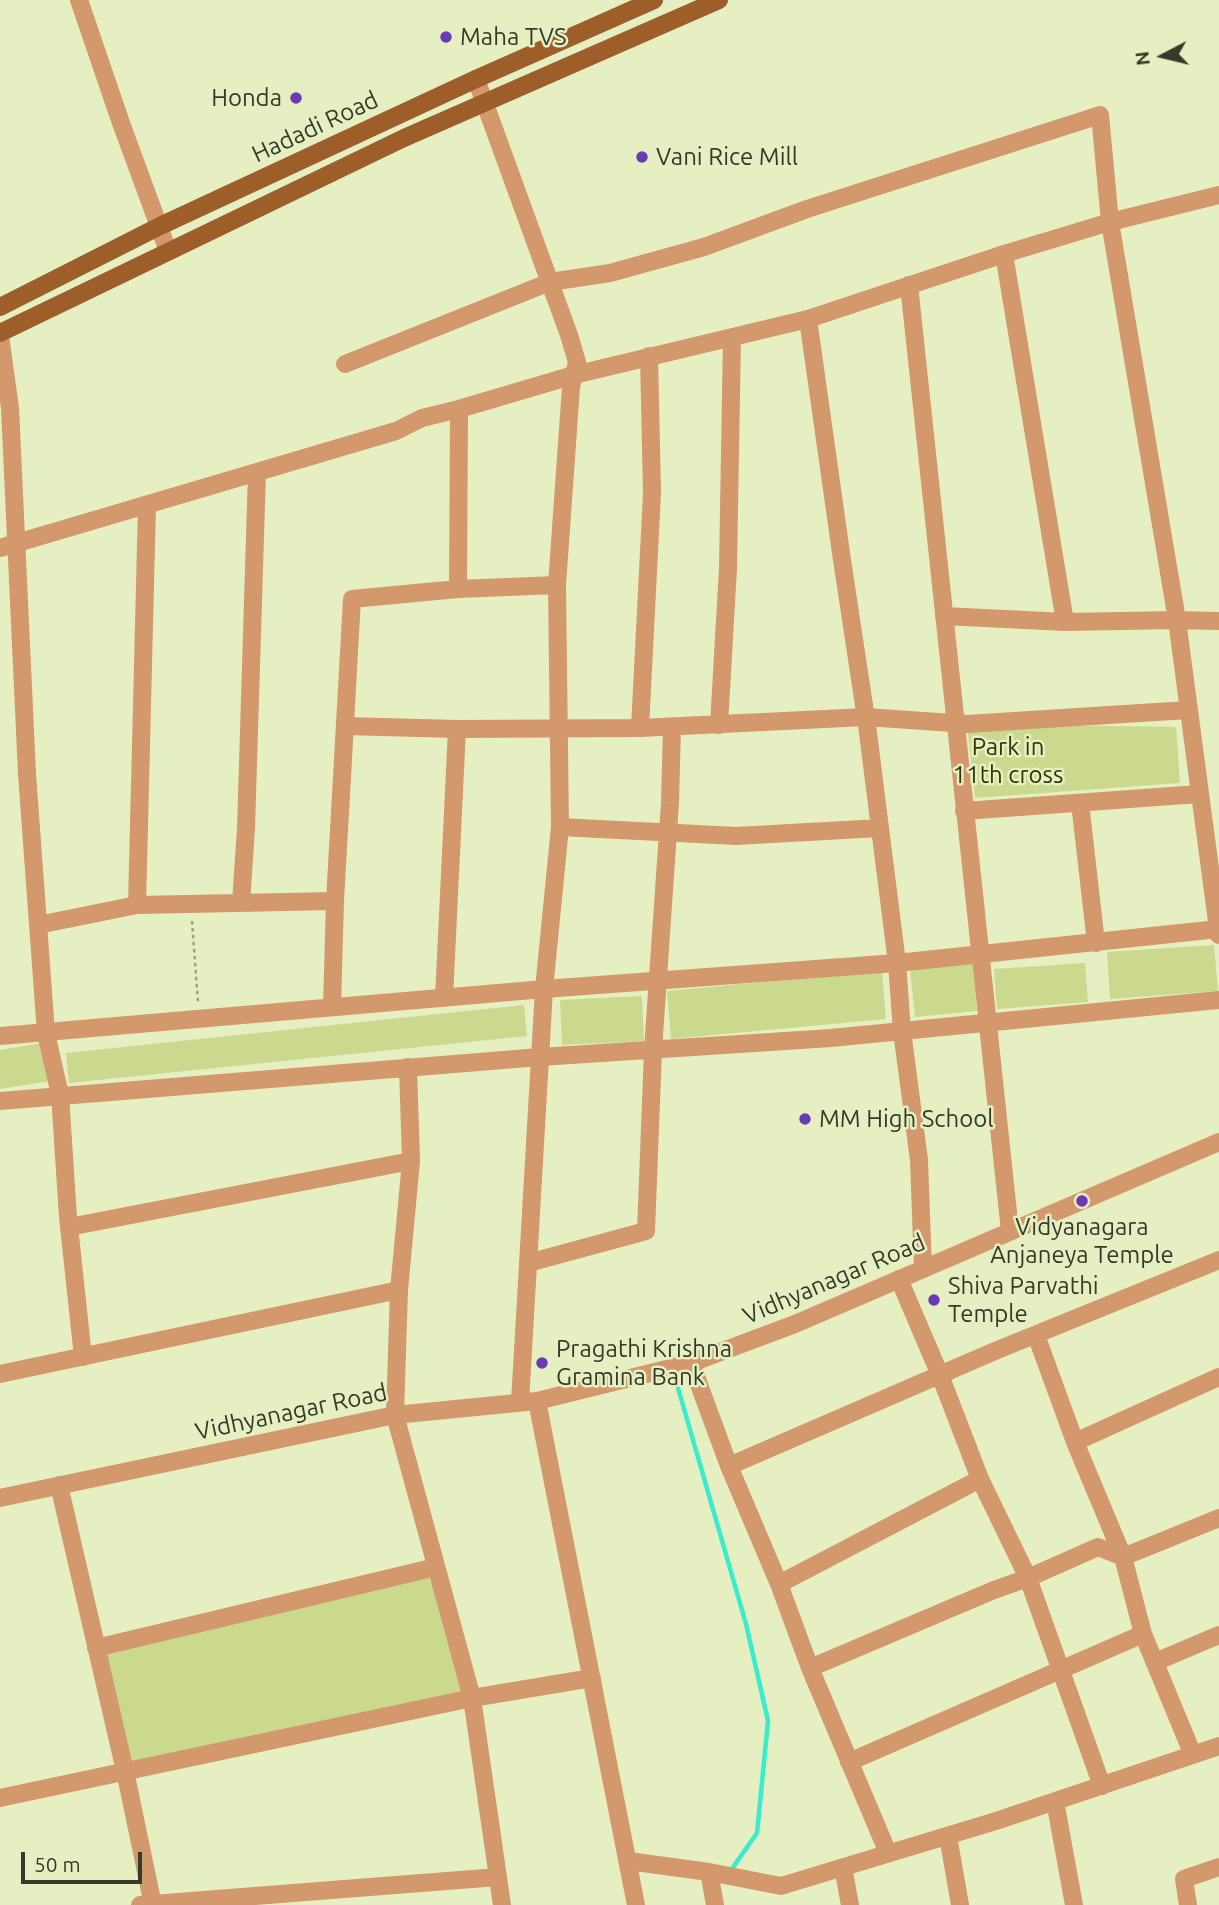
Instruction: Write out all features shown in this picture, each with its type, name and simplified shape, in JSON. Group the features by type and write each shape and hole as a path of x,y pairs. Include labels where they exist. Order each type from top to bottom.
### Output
{"main road":[{"name":"Hadadi Road","path":"0,307 160,226 476,79 654,0"},
{"path":"0,334 404,138 719,0"}],"street":[{"path":"79,0 168,251"},
{"path":"476,79 577,362 571,387 557,585 560,827 544,989 528,1263 528,1401 592,1678 636,1905"},
{"path":"0,1037 544,989 897,963 1218,932 1177,620 1110,222 1100,115 807,209 704,247 610,274 550,282 345,364"},
{"path":"8,546 396,431 422,418 574,375 808,319 1110,222 1219,195"},
{"path":"1004,254 1065,622"},
{"path":"909,285 1010,1231"},
{"path":"808,319 866,717 897,963 902,1031 919,1160 923,1269"},
{"path":"0,334 10,408 8,546 46,1034 60,1095 69,1227 83,1357"},
{"path":"719,724 728,568 732,337"},
{"path":"640,729 652,493 649,356"},
{"path":"458,589 459,409"},
{"path":"241,903 246,828 257,471"},
{"path":"137,905 147,505"},
{"path":"332,1007 335,901 352,599 458,589 557,585"},
{"path":"944,616 1065,622 1219,621"},
{"path":"345,726 640,729 866,717 967,724 1188,710"},
{"path":"528,1263 646,1231 671,727"},
{"path":"444,998 457,729"},
{"path":"964,811 1199,794"},
{"path":"1080,803 1096,943"},
{"path":"560,827 736,836 880,828"},
{"path":"38,925 137,905 335,901"},
{"path":"0,1101 540,1057 831,1038 1219,1000"},
{"path":"408,1068 411,1161 399,1290 395,1415 472,1698 502,1905"},
{"name":"Vidhyanagar Road","path":"0,1499 395,1415 528,1401 691,1363 795,1324 1010,1231 1217,1149"},
{"path":"69,1227 411,1161"},
{"path":"729,1465 1219,1261"},
{"path":"899,1279 940,1375 979,1479 1028,1578 1102,1786"},
{"path":"0,1374 399,1290"},
{"path":"1036,1335 1075,1441 1123,1557 1143,1634 1193,1755"},
{"path":"691,1363 810,1668 888,1853"},
{"path":"1075,1441 1219,1377"},
{"path":"779,1584 979,1479"},
{"path":"58,1485 125,1771 149,1904 498,1877"},
{"path":"810,1668 1098,1547 1123,1557 1219,1518"},
{"path":"96,1648 436,1567"},
{"path":"849,1762 1143,1634"},
{"path":"1154,1661 1219,1635"},
{"path":"0,1798 472,1698 592,1678"},
{"path":"628,1861 781,1885 948,1836 1219,1746"},
{"path":"1055,1801 1074,1905"},
{"path":"948,1836 960,1905"},
{"path":"843,1867 850,1905"},
{"path":"1188,1905 1184,1879 1219,1867"},
{"path":"709,1872 715,1905"}],"path":[{"path":"191,904 200,1019"}],"green space":[{"name":"Park in 11th cross","path":"967,724 1176,727 1180,783 975,798"},
{"path":"1214,945 1218,991 1110,999 1107,952"},
{"path":"972,962 977,1011 915,1017 910,969"},
{"path":"1085,963 1088,1002 997,1009 994,969"},
{"path":"882,971 886,1019 671,1039 667,991"},
{"path":"642,996 644,1041 562,1045 560,1000"},
{"path":"524,1005 527,1036 69,1083 66,1053"},
{"path":"43,1043 50,1081 0,1089 0,1050"},
{"path":"431,1576 462,1691 130,1764 106,1655"}],"waterway":[{"path":"678,1388 746,1624 768,1721 757,1833 731,1870"}],"place":[{"name":"Maha TVS","path":"446,37"},
{"name":"Honda","path":"296,98"},
{"name":"Vani Rice Mill","path":"642,157"},
{"name":"MM High School","path":"805,1119"},
{"name":"Vidyanagara Anjaneya Temple","path":"1082,1201"},
{"name":"Shiva Parvathi Temple","path":"934,1300"},
{"name":"Pragathi Krishna Gramina Bank","path":"542,1363"}]}
